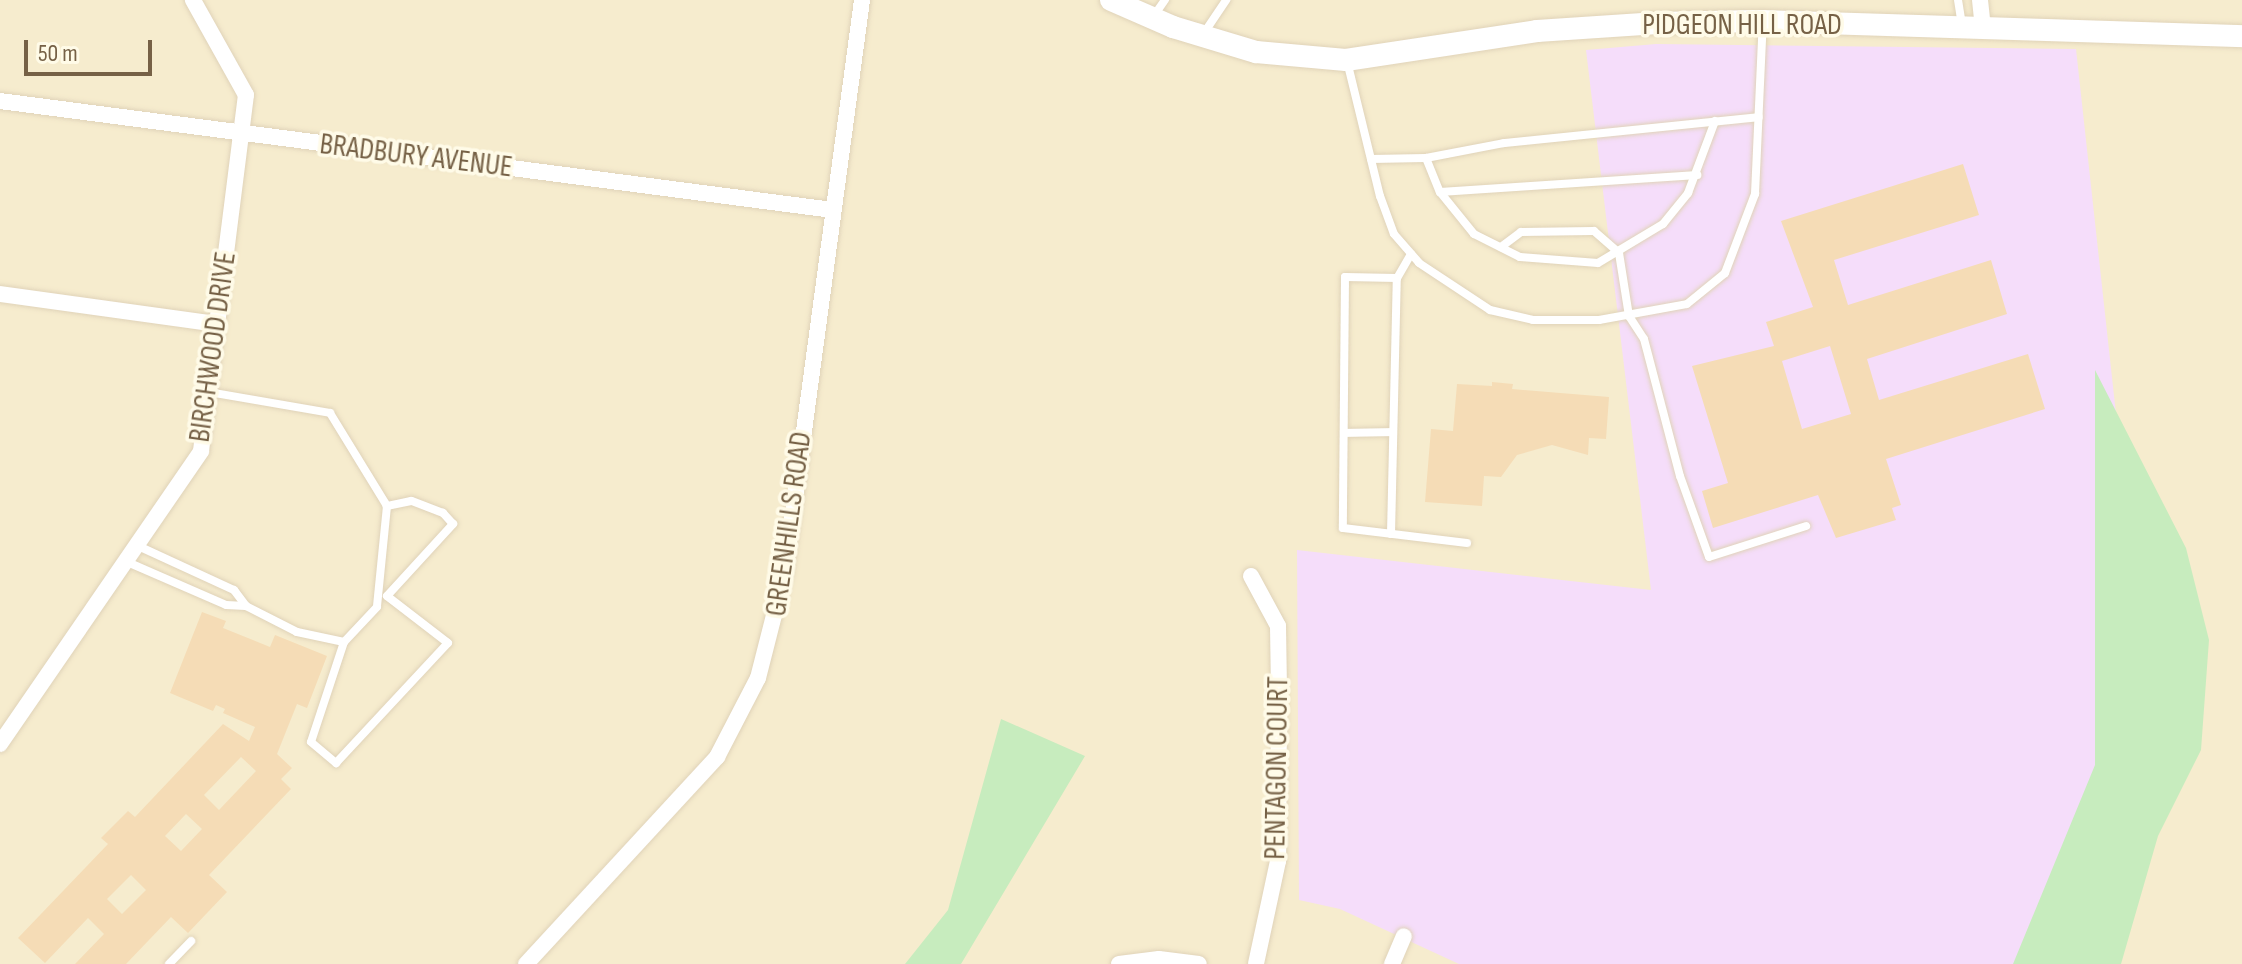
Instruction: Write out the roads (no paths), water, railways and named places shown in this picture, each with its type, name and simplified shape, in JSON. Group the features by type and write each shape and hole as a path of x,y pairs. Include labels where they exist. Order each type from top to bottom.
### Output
{"street":[{"name":"BIRCHWOOD DRIVE","path":"0,744 201,451 244,133 246,95 193,0"},
{"name":"GREENHILLS ROAD","path":"526,964 717,757 758,678 785,572 862,0"},
{"name":"PIDGEON HILL ROAD","path":"1111,0 1159,9 1202,36 1256,52 1346,60 1537,31 1763,21 2242,36"},
{"path":"1973,29 1980,0"},
{"name":"BRADBURY AVENUE","path":"0,101 832,210"},
{"path":"0,294 217,324"},
{"name":"PENTAGON COURT","path":"1251,576 1278,626 1279,692 1278,861 1256,964"},
{"path":"1392,964 1404,936"},
{"path":"1119,964 1159,959 1199,964"}],"lane":[{"path":"1202,36 1226,0"},
{"path":"1958,0 1973,29"},
{"path":"1346,60 1394,234 1411,254 1490,310 1533,320 1629,316 1687,304 1725,273 1755,194 1763,21"},
{"path":"1371,159 1426,158 1504,143 1759,117"},
{"path":"1426,158 1440,192 1474,234 1548,263 1598,263 1663,224 1697,175 1715,121"},
{"path":"1440,192 1697,175"},
{"path":"1501,247 1521,232 1594,231 1619,253 1629,316 1644,339 1680,476 1709,557 1806,526"},
{"path":"1391,534 1397,278 1411,254"},
{"path":"1397,278 1345,277 1343,528 1467,543"},
{"path":"208,392 330,413 387,506 377,607 344,642 311,742 336,763 448,643 387,596 453,524 443,513 411,501 387,506"},
{"path":"1344,433 1393,432"},
{"path":"136,545 234,590 246,606"},
{"path":"125,561 226,605 246,606 297,632 344,642"},
{"path":"169,964 191,941"}]}
